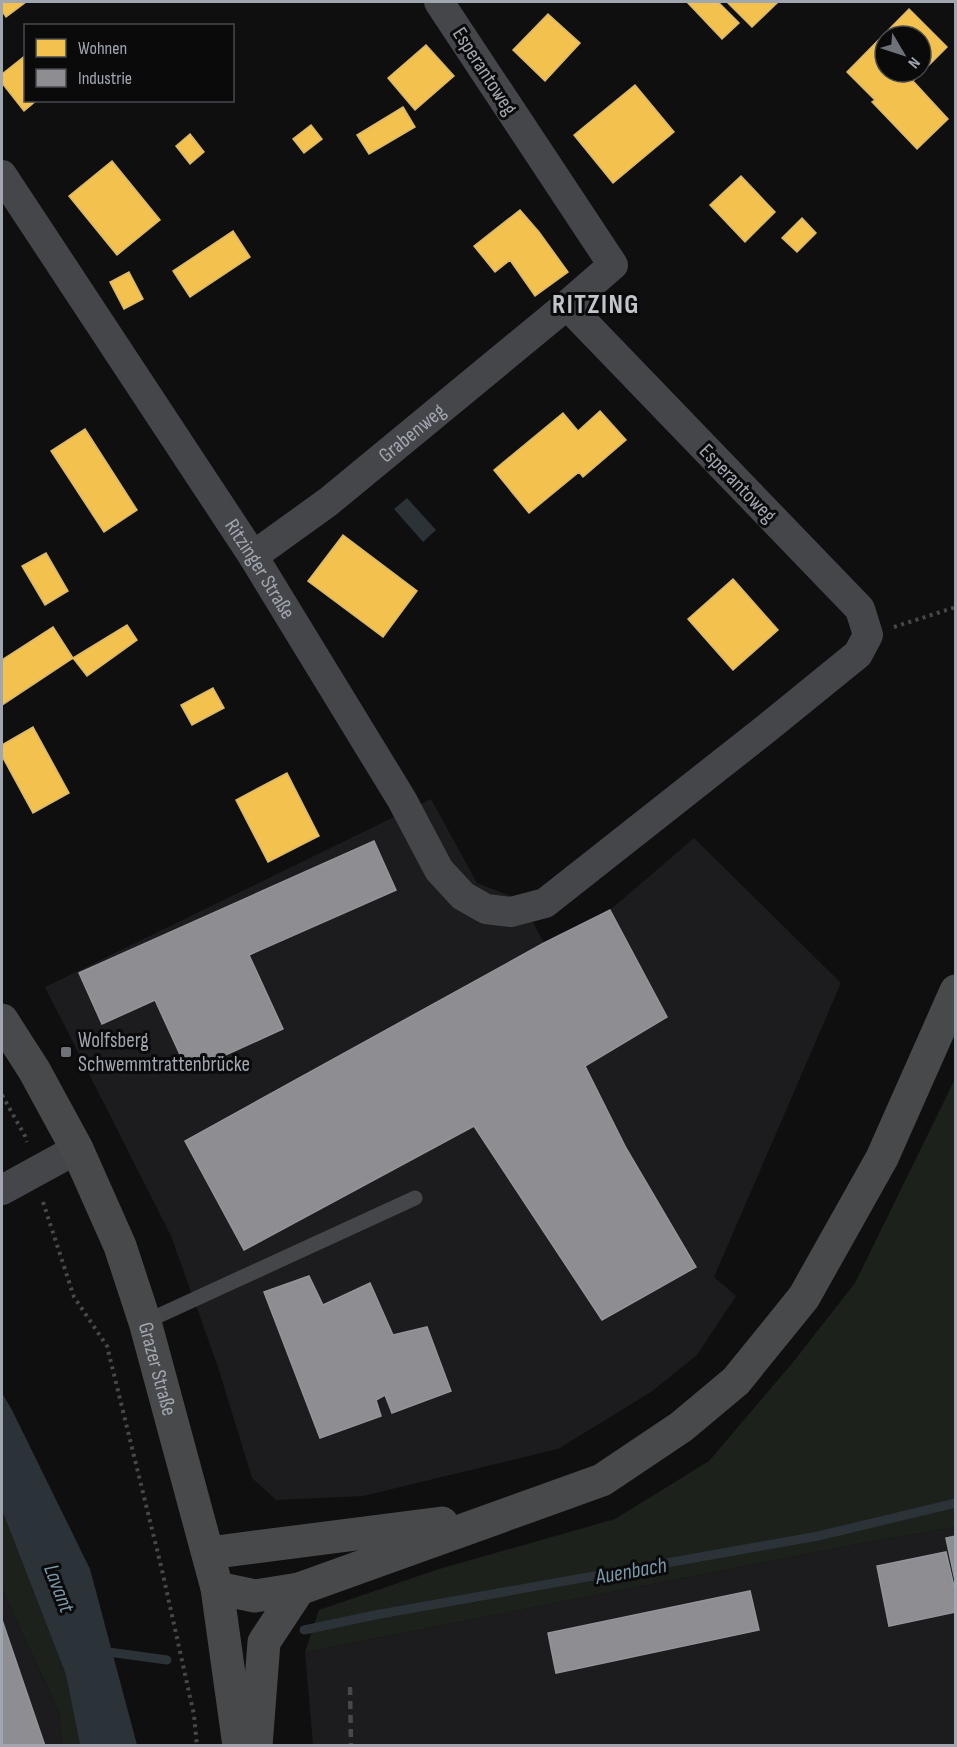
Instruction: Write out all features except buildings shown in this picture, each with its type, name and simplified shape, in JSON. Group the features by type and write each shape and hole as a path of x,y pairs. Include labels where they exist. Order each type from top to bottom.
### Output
{"main road":[{"path":"217,1588 255,1596 299,1589 602,1480 681,1427 736,1381 804,1297 882,1158 956,992"},
{"name":"Grazer Straße","path":"2,1020 34,1070 77,1149 120,1246 146,1322 217,1588 239,1746"},
{"path":"209,1553 501,1516"},
{"path":"256,1746 264,1642 299,1589"}],"street":[{"name":"Esperantoweg","path":"439,2 613,265 567,305 860,609 868,635"},
{"name":"Ritzinger Straße","path":"2,175 253,556 402,800 439,870 463,896 486,909 511,912 545,903 858,654 868,635"},
{"name":"Grabenweg","path":"253,556 328,502 567,305"},
{"path":"2,1190 77,1149"}],"lane":[{"path":"146,1322 415,1198"}],"path":[{"path":"868,635 956,607"},
{"path":"2,1095 25,1136 34,1173 74,1297 107,1346 162,1570 194,1715 197,1746"}],"shaded area":[{"path":"431,799 477,883 521,900 544,943 610,910 694,838 841,983 714,1277 736,1296 697,1355 651,1392 558,1449 363,1496 276,1500 252,1478 217,1364 171,1236 45,987"},
{"path":"955,1079 955,1527 305,1652 319,1610 439,1569 615,1519 709,1461 794,1361 855,1283"},
{"path":"2,1510 66,1675 80,1745 62,1745 59,1712 2,1589"},
{"path":"955,1527 955,1745 313,1745 305,1652"},
{"path":"2,1589 59,1712 62,1745 2,1745"}],"water":[{"path":"407,498 436,530 423,542 394,509"},
{"name":"Lavant","path":"2,1393 90,1569 137,1745 80,1745 66,1675 2,1510"}],"waterway":[{"name":"Auenbach","path":"304,1630 375,1615 818,1536 956,1503"},
{"name":"Auenbach","path":"101,1651 167,1660"}],"railway":[{"path":"350,1687 351,1746"}],"place":[{"name":"Wolfsberg Schwemmtrattenbrücke","path":"66,1052"}],"district":[{"name":"RITZING","path":"596,304"}]}
